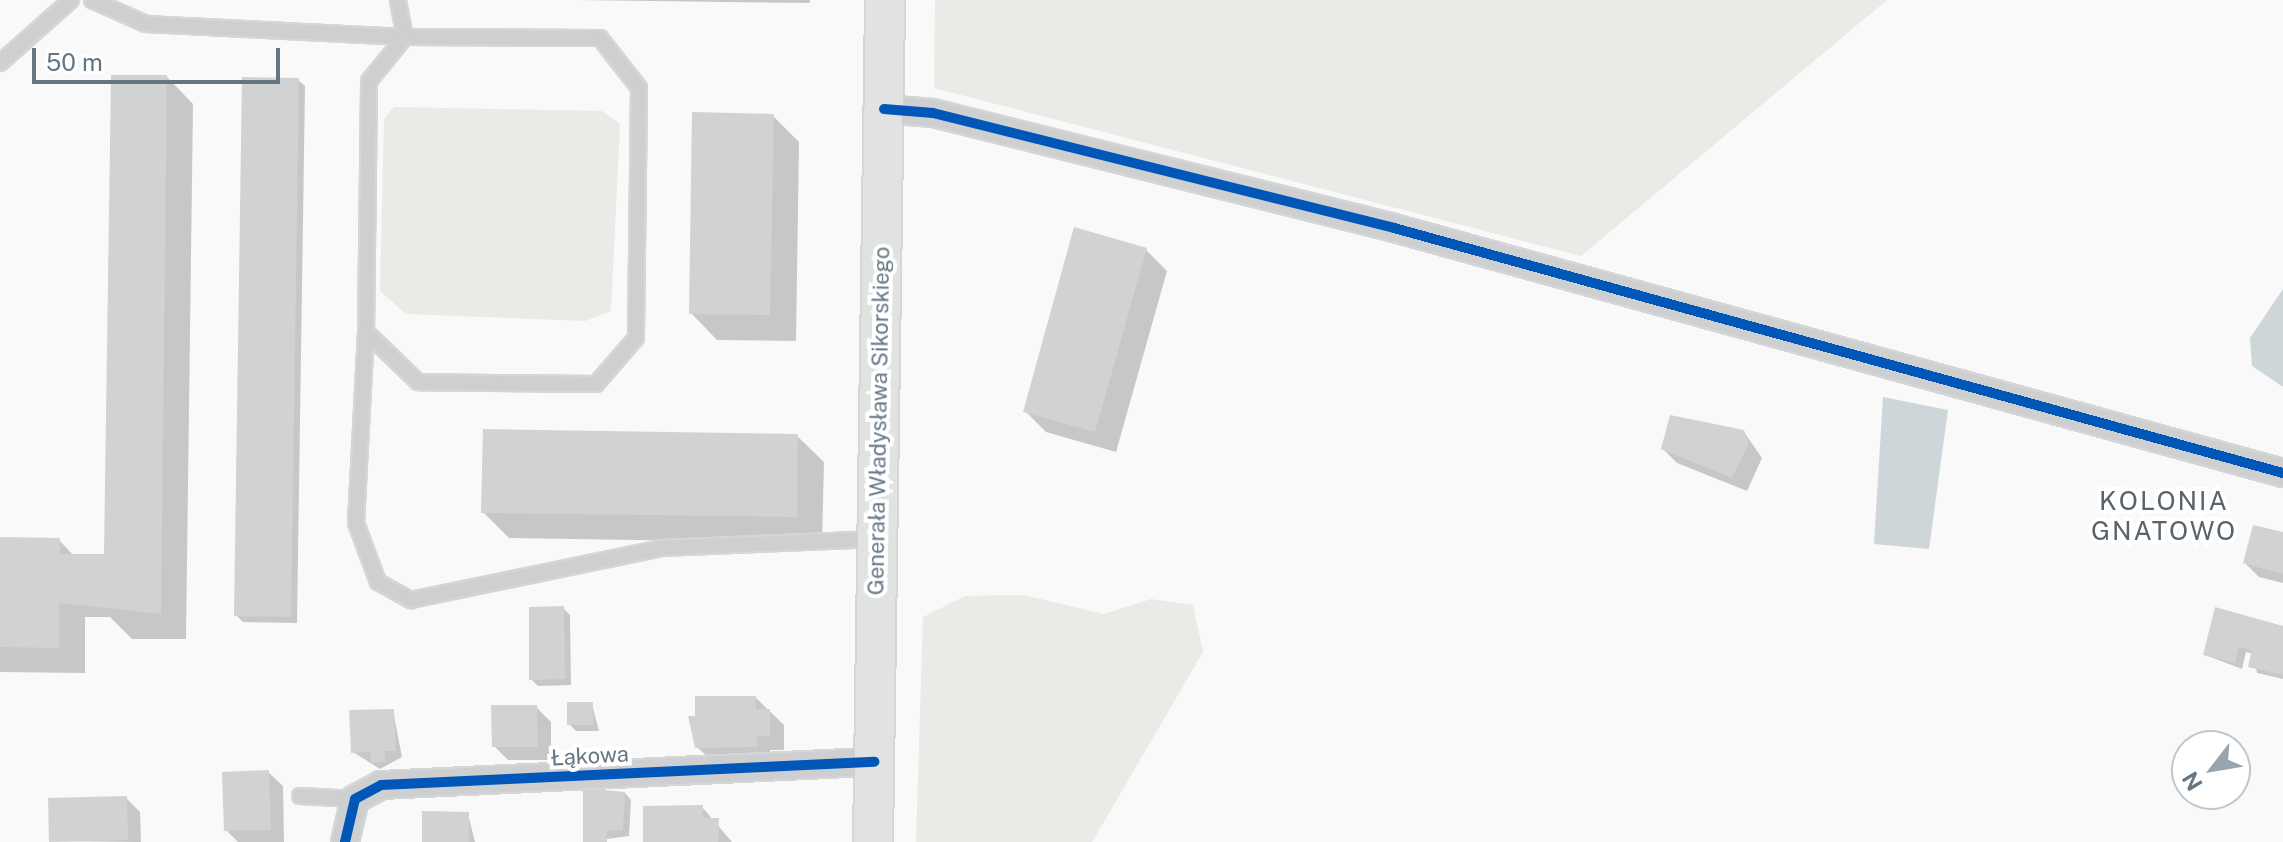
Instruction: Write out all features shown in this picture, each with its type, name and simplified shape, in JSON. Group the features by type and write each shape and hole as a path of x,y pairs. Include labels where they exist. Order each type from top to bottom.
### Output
{"main road":[{"name":"Generała Władysława Sikorskiego","path":"873,842 885,0"}],"street":[{"path":"884,109 933,113 1409,232 2283,473"},
{"name":"Łąkowa","path":"355,799 381,785 874,762"},
{"path":"345,842 355,799"}],"lane":[{"path":"0,63 71,0"},
{"path":"92,0 146,24 405,37 600,38 639,88 636,338 596,384 418,382 366,332"},
{"path":"398,0 405,37"},
{"path":"405,37 369,81 366,332 356,523 378,582 411,600 661,548 877,539"},
{"path":"300,796 355,799"}],"shaded area":[{"path":"935,0 1887,0 1581,256 934,88"},
{"path":"394,107 602,111 620,124 611,311 585,321 406,314 380,291 384,119"},
{"path":"2283,289 2283,387 2252,366 2250,338"},
{"path":"1883,397 1948,410 1929,549 1874,544"},
{"path":"1024,595 1104,614 1151,599 1193,605 1203,652 1092,842 916,842 923,617 965,596"}],"building":[{"path":"111,75 167,75 161,614 59,603 59,648 0,647 0,537 60,538 60,554 104,554"},
{"path":"242,77 299,78 291,617 234,616"},
{"path":"692,112 774,114 770,315 689,314"},
{"path":"1074,227 1147,248 1095,432 1023,412"},
{"path":"1670,415 1744,430 1749,443 1732,478 1661,449"},
{"path":"483,429 798,434 797,517 481,513"},
{"path":"2253,525 2283,532 2283,574 2243,563"},
{"path":"564,606 565,679 529,680 529,607"},
{"path":"2215,607 2283,626 2283,675 2248,667 2252,650 2239,647 2235,663 2203,655"},
{"path":"695,696 756,696 756,709 770,709 770,736 757,736 757,747 695,748 688,716 695,716"},
{"path":"567,702 593,702 593,725 567,725"},
{"path":"491,705 537,705 538,747 492,747"},
{"path":"394,709 396,751 385,751 385,762 371,763 370,752 351,753 349,710"},
{"path":"269,770 271,830 224,831 222,772"},
{"path":"583,788 625,792 623,830 607,830 607,842 583,842"},
{"path":"127,796 128,840 49,842 48,798"},
{"path":"703,805 703,818 719,818 718,842 643,842 643,806"},
{"path":"422,811 469,812 469,842 422,842"}],"cycle path":[{"path":"884,109 933,113 1394,228 2283,473"},
{"path":"345,842 355,799 381,785 874,762"}],"district":[{"name":"KOLONIA GNATOWO","path":"2164,516"}]}
